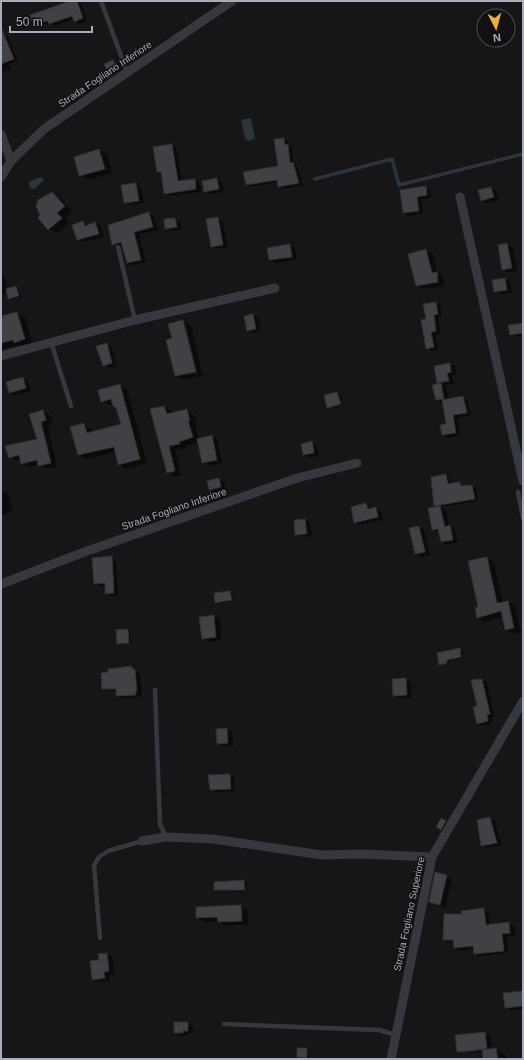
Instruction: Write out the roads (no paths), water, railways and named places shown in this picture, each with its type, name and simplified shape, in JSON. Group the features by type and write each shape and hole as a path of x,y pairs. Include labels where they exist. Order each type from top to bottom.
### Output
{"street":[{"name":"Strada Fogliano Inferiore","path":"1,177 11,161 44,129 232,1"},
{"path":"1,134 11,161"},
{"path":"460,197 523,481"},
{"path":"1,356 135,320 275,288"},
{"name":"Strada Fogliano Inferiore","path":"1,584 87,551 297,478 357,463"},
{"name":"Strada Fogliano Superiore","path":"391,1059 432,857 523,701"},
{"path":"142,841 166,837 212,839 322,855 363,854 432,857"}],"lane":[{"path":"101,1 127,72"},
{"path":"118,247 135,320"},
{"path":"51,342 71,406"},
{"path":"518,492 523,518"},
{"path":"155,690 160,824 166,837"},
{"path":"100,938 94,865 99,857 108,851 142,841"},
{"path":"224,1024 379,1030 396,1035"}],"waterway":[{"path":"315,179 392,159 399,185 523,154"}]}
